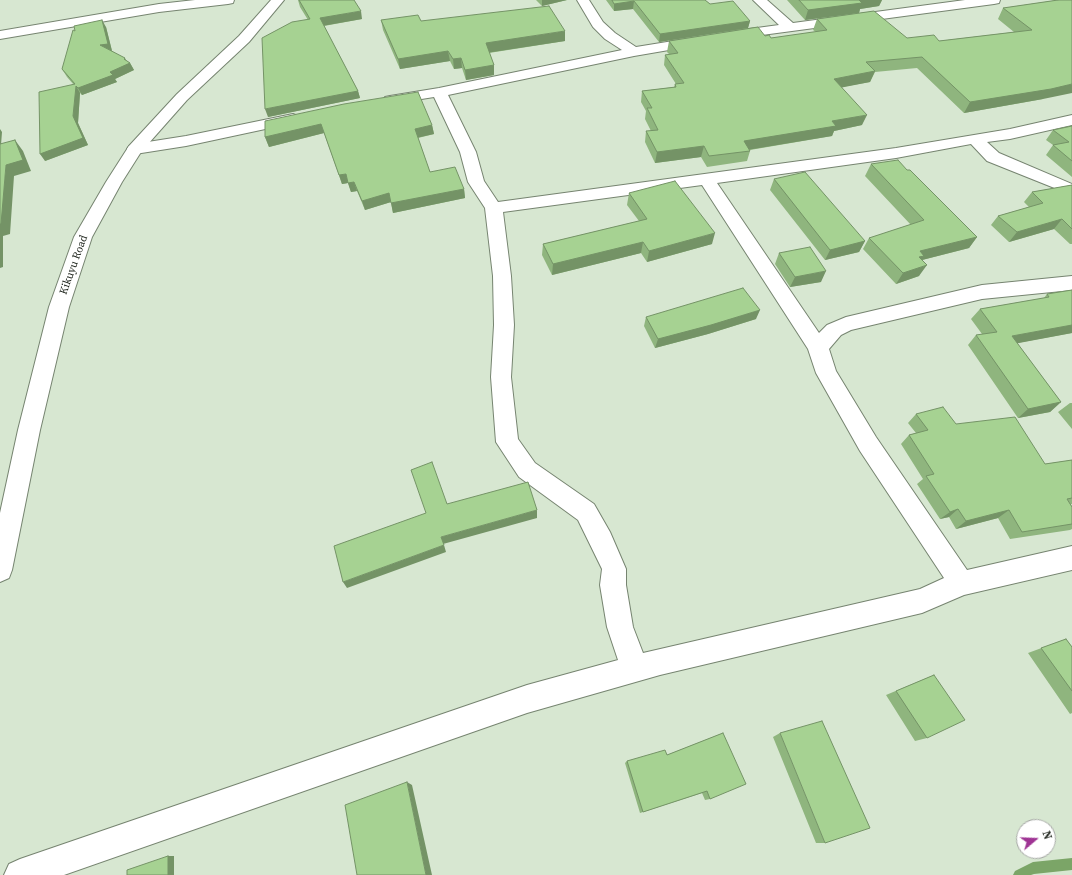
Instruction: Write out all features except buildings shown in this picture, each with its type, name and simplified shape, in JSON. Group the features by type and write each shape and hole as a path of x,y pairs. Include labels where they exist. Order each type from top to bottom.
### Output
{"street":[{"path":"0,35 159,8 228,0"},
{"name":"Kikuyu Road","path":"0,570 29,430 59,308 83,237 114,182 135,149 182,97 244,39 278,0"},
{"path":"583,0 598,24 610,36 634,52"},
{"path":"758,0 790,27"},
{"path":"377,102 438,92 634,52 712,38 969,2 994,0"},
{"path":"438,92 468,152 476,182 494,208 502,276 504,325 501,377 507,442 527,470 586,512 614,570 613,585 620,627 635,669"},
{"path":"135,149 186,141 308,115"},
{"path":"494,208 896,153 1010,134 1072,120"},
{"path":"975,139 993,156 1072,190"},
{"path":"707,180 818,347 826,373 868,444 962,583"},
{"path":"818,347 834,330 846,324 982,292 1072,283"},
{"path":"20,875 527,699 635,669 922,601 962,583 1072,558"}],"waterway":[{"path":"1019,875 1033,868 1072,864"}]}
